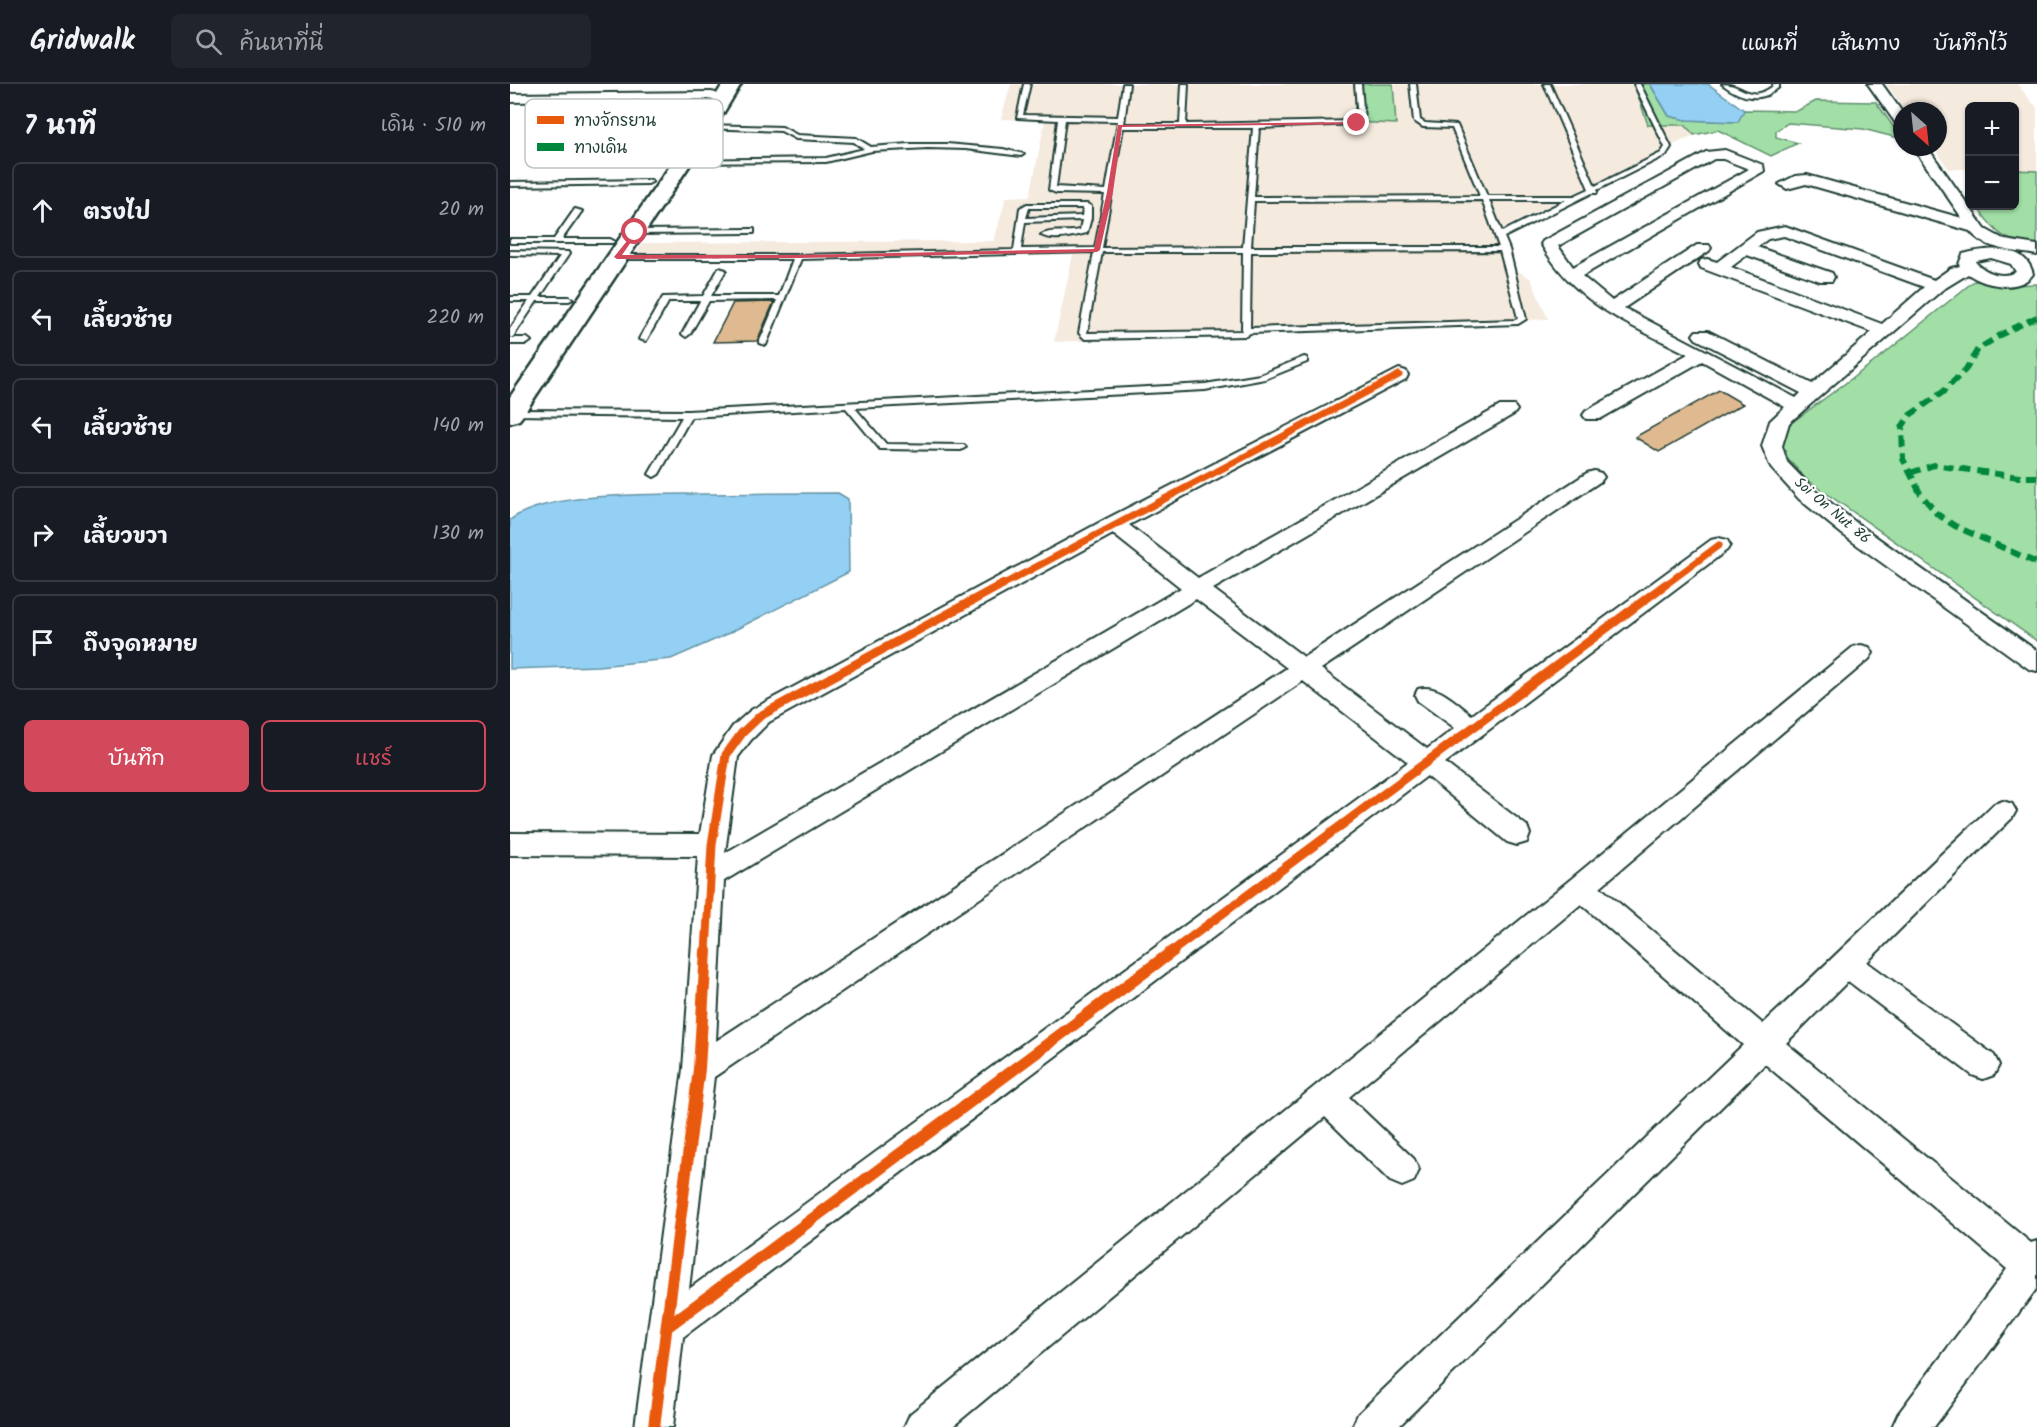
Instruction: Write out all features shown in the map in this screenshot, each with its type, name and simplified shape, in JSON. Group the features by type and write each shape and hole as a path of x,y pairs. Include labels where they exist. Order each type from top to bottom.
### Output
{"main road":[{"path":"723,99 732,84"},
{"path":"511,414 613,249 648,182 658,168"},
{"path":"510,383 569,299 613,249 635,232 676,168"}],"street":[{"path":"1875,84 1893,109"},
{"path":"510,98 714,90"},
{"path":"1573,274 1757,171 1758,168 1725,154 1712,155 1550,242 1550,247 1593,298 1797,406"},
{"path":"1926,156 1979,232 2001,244 2037,250"},
{"path":"1787,184 1800,179 1806,180 1975,227"},
{"path":"1719,269 1763,235 1785,231 1935,286"},
{"path":"1746,249 1826,277"},
{"path":"1612,309 1696,253 1719,269 1884,331"},
{"name":"Soi On Nut 86","path":"1971,269 1957,272 1935,286 1780,421 1772,446 1778,464 1806,494 1850,529 2037,663"},
{"path":"1682,325 1814,392"},
{"path":"1593,415 1702,354"},
{"path":"654,1427 699,1069 712,845 726,755 742,733 760,716 1114,524 1399,375"},
{"path":"711,875 1196,589 1507,410"},
{"path":"699,1069 1594,477"},
{"path":"1114,524 1196,589 1427,761 1517,834"},
{"path":"667,1327 1719,545"},
{"path":"923,1427 1581,887 1861,653"},
{"path":"1427,695 1472,728"},
{"path":"1371,1427 2003,811"},
{"path":"510,844 712,845"},
{"path":"1581,887 1763,1043 2035,1265 1911,1427"},
{"path":"1846,963 1983,1065"},
{"path":"1326,1096 1402,1170"}],"lane":[{"path":"1028,84 1019,117 1256,126 1357,123 1361,120 1358,84"},
{"path":"1126,84 1110,192 1097,250 1084,336 1244,334 1247,332 1518,322 1522,319 1505,249 1455,126 1423,125 1417,121 1413,84"},
{"path":"1183,125 1185,84"},
{"path":"1547,84 1594,191"},
{"path":"1500,236 1664,154 1668,147 1637,84"},
{"path":"1725,84 1751,97 1766,96 1776,87 1776,84"},
{"path":"1062,118 1052,188 1056,191 1110,192"},
{"path":"1247,332 1247,251 1256,126"},
{"path":"723,127 782,129 796,137 856,141 869,149"},
{"path":"723,161 834,160 869,149 960,145 1021,154"},
{"path":"510,184 648,182"},
{"path":"1250,199 1578,198"},
{"path":"1017,252 1024,208 1031,205 1083,204 1089,208 1084,231 1045,235"},
{"path":"556,241 578,211"},
{"path":"1022,220 1087,218"},
{"path":"635,232 751,231"},
{"path":"510,241 556,241 613,249 798,256 1097,250 1505,249"},
{"path":"510,253 565,254 510,335"},
{"path":"763,343 798,256"},
{"path":"687,334 722,270"},
{"path":"643,339 666,299 782,298"},
{"path":"510,299 569,299"},
{"path":"510,341 527,341"},
{"path":"511,414 688,414 1205,387 1262,377 1304,360"},
{"path":"849,406 883,447 961,447"},
{"path":"654,474 688,414"}],"shaded area":[{"path":"1011,84 1356,84 1396,124 1393,84 1634,84 1648,125 1685,125 1694,135 1493,233 1503,262 1531,279 1548,319 1054,342 1073,255 633,260 642,243 994,241 1006,197 1030,196 1045,121 1001,119"},
{"path":"1886,84 2017,84 2037,108 2037,171 2019,170 2019,102 1965,102 1965,169 1949,169 1940,156 1947,156 1947,102 1899,102"}],"green space":[{"path":"1356,84 1393,84 1396,124 1354,122"},
{"path":"1634,84 1650,84 1669,116 1686,120 1737,122 1744,110 1797,111 1816,101 1876,102 1893,126 1893,137 1863,129 1788,123 1776,131 1776,137 1798,143 1771,156 1718,130 1694,135 1685,125 1648,125"},
{"path":"2019,170 2037,171 2037,246 2007,238 1989,223 1979,210 2019,210"},
{"path":"1974,281 2010,285 2037,284 2037,641 1806,479 1779,449 1790,424 1874,362"}],"water":[{"path":"1650,84 1708,84 1744,110 1738,122 1686,120 1669,116"},
{"path":"838,493 848,499 849,572 721,637 671,659 598,666 510,669 510,520 527,511 551,504 607,496"}],"building":[{"path":"774,302 757,341 713,342 733,303"},
{"path":"1719,390 1743,404 1659,452 1635,437"}],"marked path":[{"path":"2037,317 2009,330 1978,349 1966,369 1943,392 1910,415 1902,427 1903,459 1920,493 1937,514 1955,526 2037,563"},
{"path":"1910,473 1934,465 2019,477 2037,477"}],"cycle path":[{"path":"654,1427 699,1069 712,845 726,755 742,733 760,716 1114,524 1399,375"},
{"path":"667,1327 1719,545"}],"route":[{"path":"635,232 617,257 1097,250 1110,192 1120,126 1349,125 1357,123"}]}
